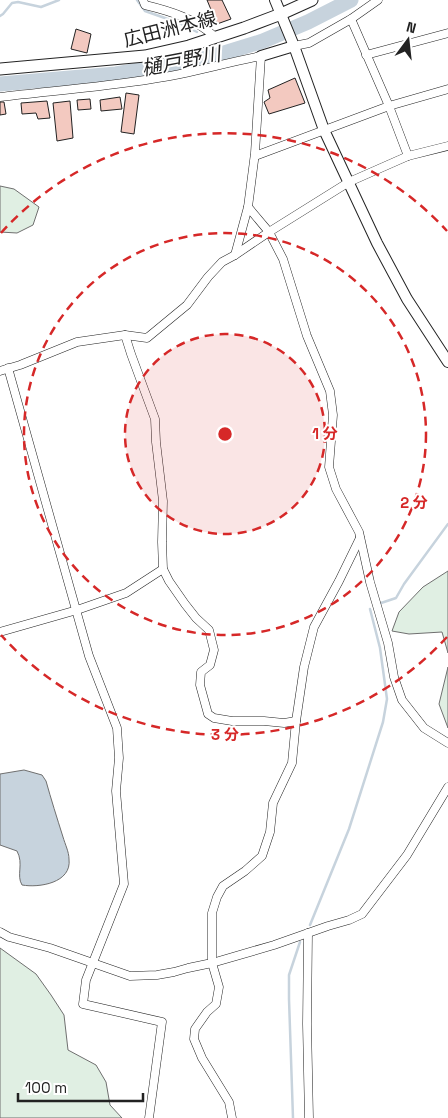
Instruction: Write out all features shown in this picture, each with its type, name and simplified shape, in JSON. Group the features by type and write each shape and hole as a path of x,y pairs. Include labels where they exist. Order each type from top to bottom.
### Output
{"main road":[{"name":"広田洲本線","path":"0,70 145,56 188,46 282,19 312,0"}],"street":[{"path":"143,0 145,4 167,10 190,20 206,29 214,38"},
{"path":"275,0 294,46 324,130 377,243 407,299 448,362"},
{"path":"0,97 152,79 193,72 261,56 309,43 378,0"},
{"path":"351,18 389,106 408,156"},
{"path":"366,54 448,33"},
{"path":"235,255 248,208 255,156 261,56"},
{"path":"255,156 389,106 448,89"},
{"path":"149,1118 162,1022 83,1004 86,980 124,884 116,790 119,758 117,728 89,656 77,610 4,369 78,342 125,335 147,338 187,305 222,262 269,232 349,182 408,156 448,146"},
{"path":"248,208 269,232 283,259 307,336 330,391 333,415 329,467 336,489 359,532 370,582 388,642 394,677 402,700 424,728 448,743"},
{"path":"125,335 155,418 163,501 162,569 185,604 209,630 214,650 210,665 201,672 200,685 208,714 214,718 232,721 284,723 296,721"},
{"path":"232,1118 229,1102 202,1058 194,1039 195,1029 207,1012 216,1004 219,987 212,963 212,912 217,897 224,886 262,856 270,832 273,803 292,763 304,667 314,627 360,538"},
{"path":"0,632 77,610 126,593 162,569"},
{"path":"0,932 8,937 50,948 130,976 157,975 212,963 274,945 362,914 407,855 448,787"},
{"path":"308,933 309,1118"}],"green space":[{"path":"0,186 14,189 39,207 33,225 17,233 0,232"},
{"path":"448,571 448,653 442,632 409,634 392,631 399,612 423,587"},
{"path":"448,667 448,728 439,704"},
{"path":"0,948 36,974 64,1015 68,1050 96,1065 106,1082 110,1105 122,1118 0,1118"}],"shaded area":[{"path":"24,770 42,775 46,781 69,859 69,867 60,879 37,886 22,885 20,881 20,860 17,851 0,845 0,774"}],"building":[{"path":"207,0 222,0 231,19 217,24"},
{"path":"76,29 91,34 87,53 71,49"},
{"path":"295,78 305,103 269,114 264,102 270,98 268,90"},
{"path":"126,93 139,95 134,134 121,132"},
{"path":"120,97 122,109 101,111 100,100"},
{"path":"90,99 91,109 78,110 77,100"},
{"path":"47,101 50,118 38,119 36,113 22,114 21,103"},
{"path":"70,101 73,138 57,141 53,103"},
{"path":"0,102 4,102 6,114 0,115"}],"waterway":[{"path":"0,16 12,3 18,2 41,7 59,0"},
{"path":"137,0 145,11 179,23 197,32"},
{"name":"樋戸野川","path":"0,84 116,74 208,58 263,41 308,22 351,0"},
{"path":"205,49 208,58"},
{"path":"381,603 396,598 404,584 448,524"},
{"path":"310,925 349,829 383,722 387,699 380,648 370,609"},
{"path":"293,1118 289,975 300,942"}]}
